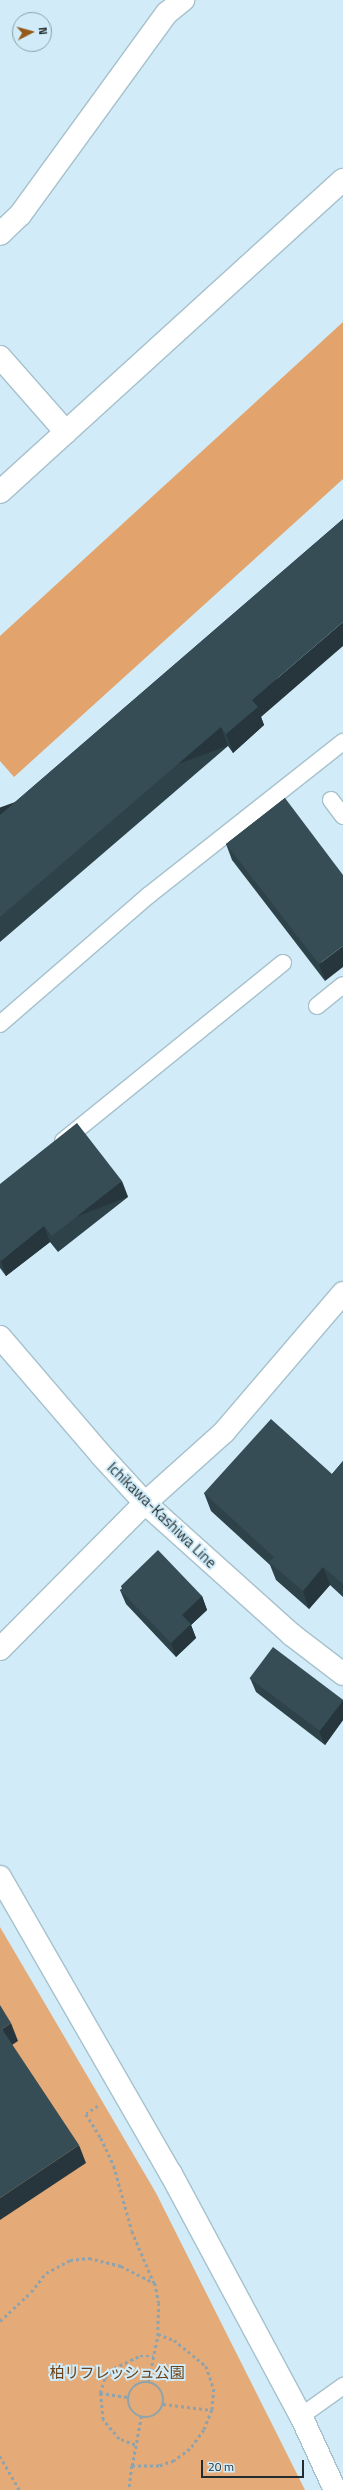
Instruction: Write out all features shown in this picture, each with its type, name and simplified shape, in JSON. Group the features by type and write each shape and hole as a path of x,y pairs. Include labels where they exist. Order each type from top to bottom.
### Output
{"street":[{"path":"0,234 20,215 167,13 183,0"},
{"path":"0,492 343,180"},
{"path":"0,357 66,432"},
{"path":"0,1650 145,1503 224,1432 343,1292"},
{"name":"Ichikawa-Kashiwa Line","path":"0,1337 101,1455 145,1503 292,1635 343,1674"},
{"path":"0,1877 171,2174 301,2416 335,2490"}],"lane":[{"path":"0,1024 149,895 343,742"},
{"path":"331,800 343,816"},
{"path":"49,1153 283,963"},
{"path":"317,1006 343,985"},
{"path":"301,2416 343,2386"}],"path":[{"path":"102,2104 86,2114 102,2138 114,2166 132,2231 154,2283 159,2303 158,2334 148,2383"},
{"path":"0,2321 31,2292 46,2273 70,2260 90,2258 121,2266 154,2283"},
{"path":"132,2466 160,2466 174,2461 190,2449 204,2430 212,2410 214,2389 206,2366 174,2340 158,2334"},
{"path":"136,2445 119,2439 102,2420 100,2393 105,2378 114,2368 140,2356 153,2356"},
{"path":"148,2383 162,2393 163,2404 152,2417 141,2417 131,2411 128,2397 137,2385 148,2383"},
{"path":"100,2393 128,2397"},
{"path":"163,2404 212,2410"},
{"path":"129,2490 141,2417"},
{"path":"0,2456 20,2490"}],"green space":[{"name":"柏リフレッシュ公園","path":"0,1927 156,2193 305,2490 0,2490"}],"shaded area":[{"path":"343,322 343,479 14,777 0,761 0,636"}],"building":[{"path":"343,519 343,622 252,700 258,707 226,734 221,727 0,917 0,815"},
{"path":"285,798 343,875 343,946 319,964 226,844"},
{"path":"77,1123 122,1181 52,1236 44,1226 1,1261 0,1184"},
{"path":"271,1419 332,1474 343,1461 343,1584 323,1567 303,1591 269,1562 274,1557 204,1493"},
{"path":"158,1550 202,1596 182,1615 191,1624 171,1643 120,1590 123,1588 121,1586"},
{"path":"273,1647 343,1700 320,1731 250,1678"},
{"path":"0,2005 11,2023 2,2029 79,2145 0,2198"}]}
